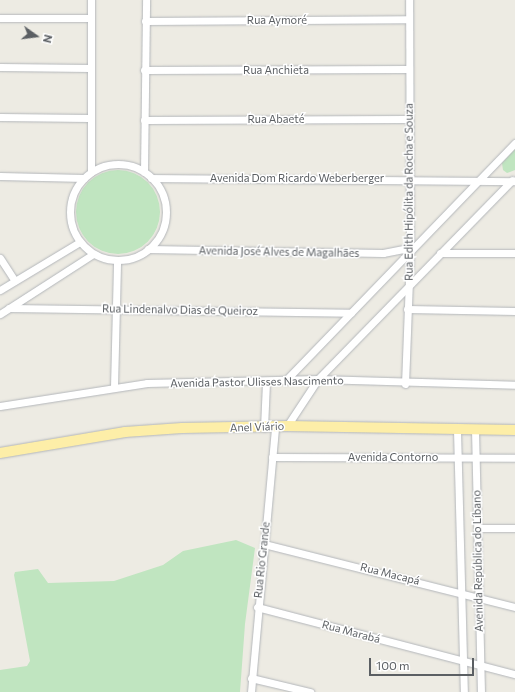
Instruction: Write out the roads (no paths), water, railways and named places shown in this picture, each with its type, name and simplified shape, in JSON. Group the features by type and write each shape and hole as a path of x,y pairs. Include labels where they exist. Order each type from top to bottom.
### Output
{"main road":[{"name":"Anel Viário","path":"0,453 125,432 182,428 264,428 287,426 515,430"}],"street":[{"path":"91,0 91,172"},
{"path":"144,172 146,0"},
{"name":"Rua Edith Hipólita da Rocha e Souza","path":"405,384 409,286 409,0"},
{"path":"0,18 91,18"},
{"name":"Rua Aymoré","path":"146,21 409,19"},
{"path":"0,67 90,68"},
{"name":"Rua Anchieta","path":"144,70 409,69"},
{"path":"0,117 90,118"},
{"name":"Rua Abaeté","path":"144,120 408,119"},
{"path":"285,381 515,143"},
{"path":"119,164 144,172 160,188 166,214 158,239 139,256 117,261 93,254 80,242 72,226 70,209 74,192 84,178 91,172 106,166 119,164"},
{"path":"0,176 84,178"},
{"name":"Avenida Dom Ricardo Weberberger","path":"151,178 514,180"},
{"path":"287,426 318,379 440,253 514,180"},
{"path":"0,290 80,242"},
{"name":"Avenida José Alves de Magalhães","path":"148,249 383,253 409,251"},
{"path":"440,253 515,253"},
{"path":"0,314 93,254"},
{"path":"0,258 15,281"},
{"path":"114,387 114,309 117,261"},
{"name":"Rua Lindenalvo Dias de Queiroz","path":"9,308 351,313"},
{"path":"407,309 515,311"},
{"name":"Avenida Pastor Ulisses Nascimento","path":"0,406 146,383 266,382 318,379 405,384 515,385"},
{"path":"264,428 266,382"},
{"name":"Rua Rio Grande","path":"251,692 250,678 274,427"},
{"name":"Avenida República do Líbano","path":"475,429 481,692"},
{"name":"Avenida República do Líbano","path":"457,430 463,592 464,692"},
{"name":"Avenida Contorno","path":"272,457 515,458"},
{"path":"478,528 515,528"},
{"name":"Rua Macapá","path":"264,544 515,606"},
{"name":"Rua Marabá","path":"257,607 464,662 515,674"},
{"path":"250,678 310,692"}]}
